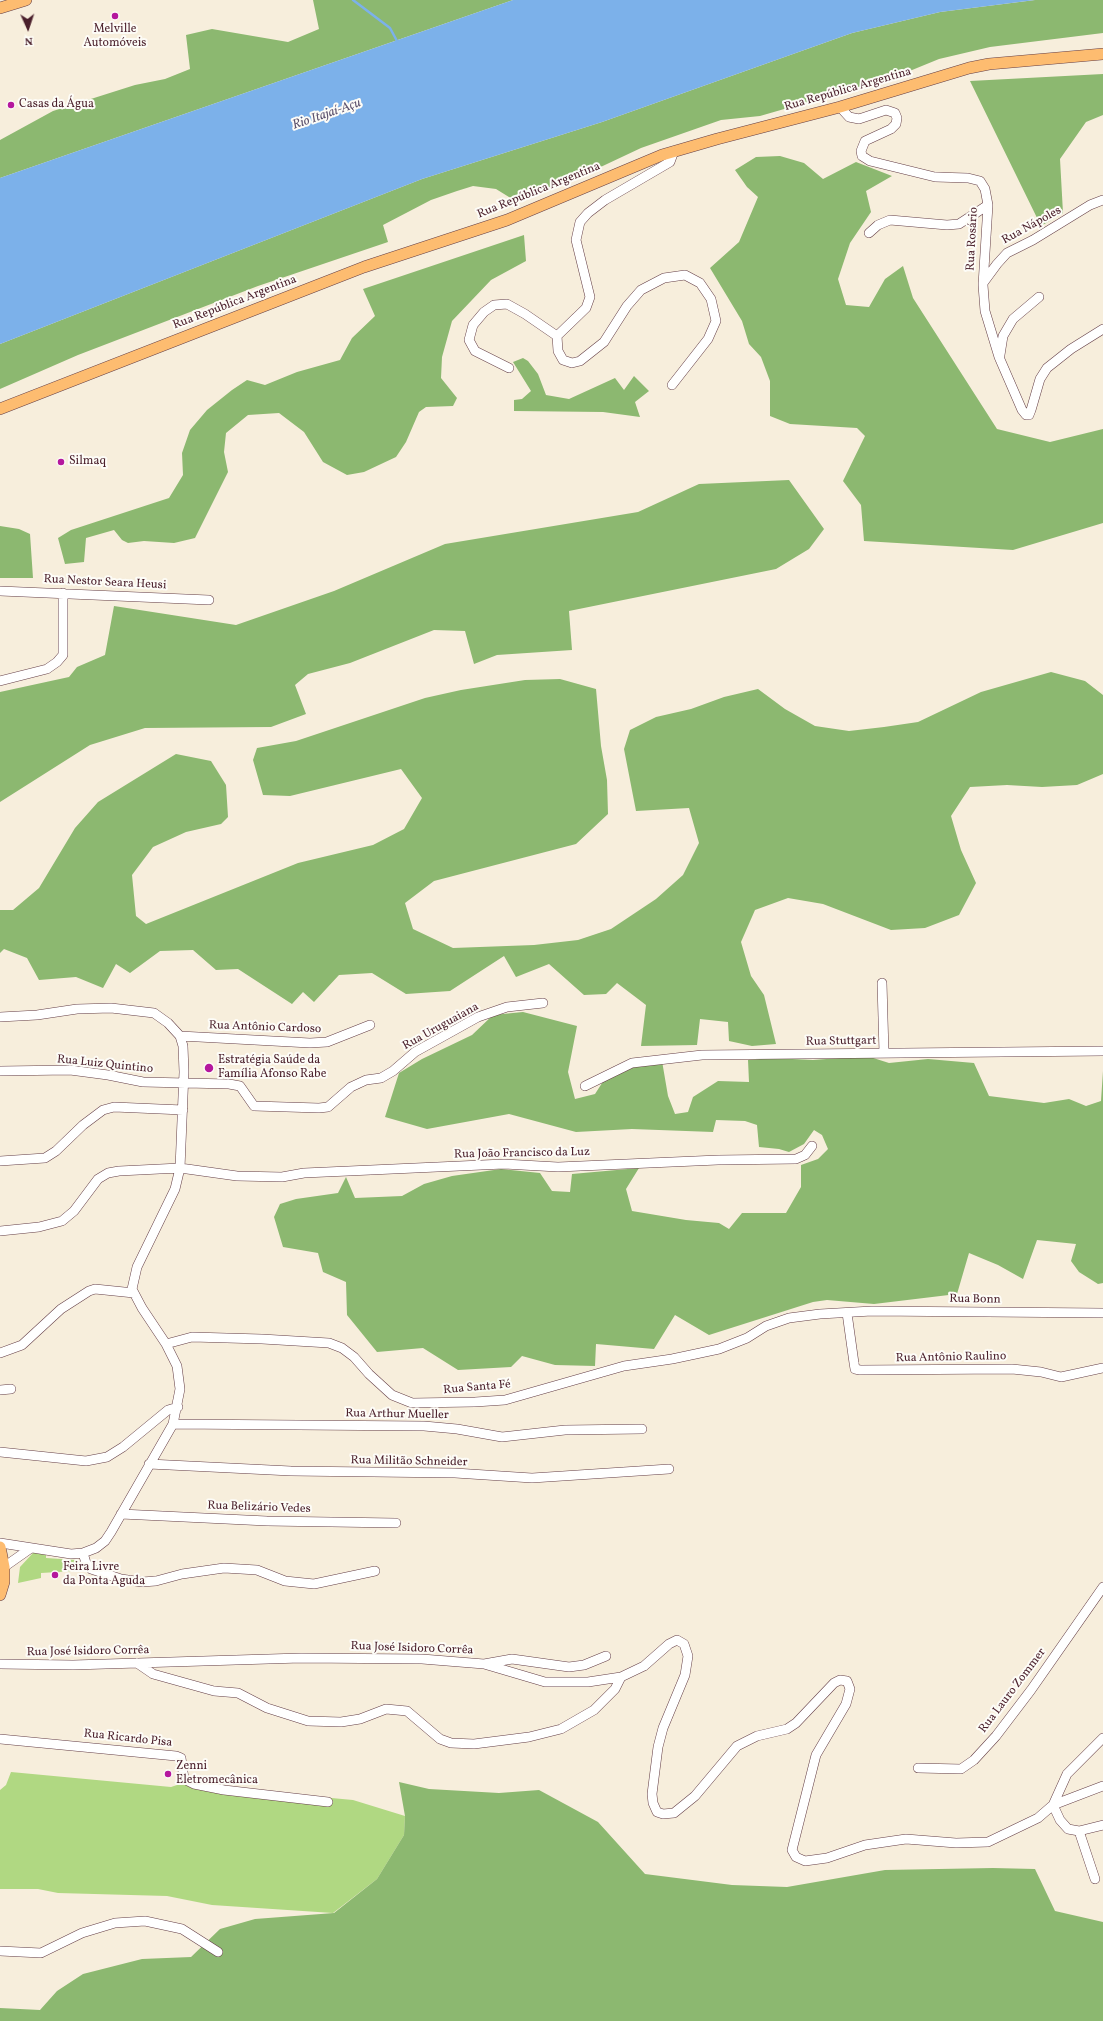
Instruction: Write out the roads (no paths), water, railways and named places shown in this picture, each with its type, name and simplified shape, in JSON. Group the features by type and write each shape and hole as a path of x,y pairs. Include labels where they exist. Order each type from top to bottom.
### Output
{"main road":[{"path":"0,8 26,0"},
{"name":"Rua República Argentina","path":"0,409 364,267 507,220 674,151 840,107 969,68 989,64 1103,54"},
{"path":"0,1547 4,1567 4,1582 0,1595"}],"street":[{"name":"Rua Rosário","path":"840,107 849,117 859,119 886,110 895,113 897,118 896,124 891,129 865,142 861,151 862,156 870,161 935,177 968,178 980,181 985,189 988,205 983,285 985,311 999,358 1022,410 1026,415 1029,415 1040,379 1047,368 1070,349 1103,329"},
{"path":"672,385 708,339 716,321 711,299 700,283 685,275 664,278 641,290 627,306 604,342 580,361 572,363 563,360 558,351 557,336 586,308 590,297 576,240 580,222 588,213 605,200 670,162 674,151"},
{"name":"Rua Nápoles","path":"983,285 996,264 1007,253 1103,200"},
{"path":"869,233 878,225 890,220 947,225 959,224 988,205"},
{"path":"999,358 1003,336 1014,319 1039,297"},
{"path":"509,368 476,351 469,340 473,325 484,312 494,305 507,304 525,314 557,336"},
{"name":"Rua Nestor Seara Heusi","path":"0,591 209,600"},
{"path":"0,681 47,669 57,662 63,654 63,593"},
{"path":"882,984 884,1054"},
{"name":"Rua Uruguaiana","path":"184,1084 230,1084 240,1086 254,1106 328,1107 351,1087 366,1080 381,1078 415,1052 478,1017 506,1007 542,1003"},
{"path":"0,1017 37,1015 77,1009 111,1008 154,1013 168,1023 180,1036 183,1046 184,1084 180,1168 175,1189 137,1267 133,1281 134,1293 166,1344 179,1373 180,1389 178,1407 173,1424 105,1541 96,1548 83,1553 71,1554 0,1543"},
{"name":"Rua Antônio Cardoso","path":"180,1036 310,1043 327,1042 370,1025"},
{"name":"Rua Stuttgart","path":"585,1086 632,1063 702,1055 1103,1051"},
{"name":"Rua Luiz Quintino","path":"0,1071 70,1070 108,1075 143,1082 184,1084"},
{"path":"0,1161 45,1158 56,1151 83,1125 103,1110 114,1107 183,1110"},
{"name":"Rua João Francisco da Luz","path":"0,1231 39,1227 62,1221 74,1211 98,1179 108,1173 180,1168 236,1176 282,1177 304,1173 504,1164 558,1167 718,1160 796,1159 805,1155 812,1146"},
{"path":"0,1353 22,1345 61,1310 89,1291 95,1289 134,1293"},
{"name":"Rua Bonn","path":"847,1313 872,1311 1103,1313"},
{"name":"Rua Santa Fé","path":"166,1344 192,1337 329,1343 342,1348 354,1357 369,1374 392,1395 412,1403 475,1402 505,1400 624,1366 672,1359 719,1349 747,1338 766,1326 789,1318 820,1314 847,1313"},
{"name":"Rua Antônio Raulino","path":"847,1313 855,1369 1012,1369 1041,1372 1061,1377 1103,1368"},
{"path":"0,1390 11,1389"},
{"path":"0,1452 86,1460 107,1456 123,1447 168,1410 178,1407"},
{"name":"Rua Arthur Mueller","path":"173,1424 424,1426 457,1429 502,1437 525,1436 565,1430 642,1429"},
{"name":"Rua Militão Schneider","path":"149,1464 291,1471 455,1473 532,1478 669,1470"},
{"name":"Rua Belizário Vedes","path":"121,1514 266,1521 396,1523"},
{"path":"4,1567 31,1548"},
{"path":"83,1553 86,1563 91,1569 121,1579 142,1582 224,1568 256,1570 285,1581 306,1584 314,1584 375,1571"},
{"name":"Rua Lauro Zommer","path":"918,1768 961,1769 974,1760 996,1736 1031,1690 1103,1587"},
{"name":"Rua José Isidoro Corrêa","path":"0,1664 29,1666 301,1658 422,1659 484,1664 546,1682 588,1682 621,1677 644,1666 669,1644 677,1640 684,1644 688,1656 685,1675 663,1728 658,1747 652,1794 653,1803 657,1812 663,1814 674,1813 695,1796 737,1746 756,1736 787,1729 796,1723 834,1683 840,1680 847,1681 850,1689 846,1704 816,1755 792,1850 796,1857 805,1861 827,1858 865,1845 906,1839 988,1842 1038,1818 1054,1805 1067,1774 1103,1738"},
{"path":"484,1664 512,1659 569,1667 584,1665 606,1656"},
{"path":"137,1663 153,1674 214,1691 238,1694 267,1708 308,1721 341,1722 360,1718 386,1709 407,1711 440,1739 451,1743 474,1744 530,1737 561,1729 594,1710 615,1689 621,1677"},
{"name":"Rua Ricardo Pisa","path":"0,1738 176,1756 181,1758 184,1779 194,1784 224,1790 328,1802"},
{"path":"1103,1786 1054,1805 1060,1820 1068,1829 1079,1831 1103,1826"},
{"path":"1079,1831 1095,1879"},
{"path":"0,1951 41,1953 89,1931 115,1923 145,1921 182,1929 218,1952"}],"water":[{"name":"Rio Itajaí-Açu","path":"513,0 1035,0 940,12 852,33 602,122 422,179 0,344 0,178"}],"waterway":[{"path":"353,0 390,28 397,41"}],"place":[{"name":"Melville Automóveis","path":"115,16"},
{"name":"Casas da Água","path":"11,105"},
{"name":"Silmaq","path":"61,462"},
{"name":"Estratégia Saúde da Família Afonso Rabe","path":"209,1068"},
{"name":"Feira Livre da Ponta Aguda","path":"55,1575"},
{"name":"Zenni Eletromecânica","path":"168,1774"}]}
